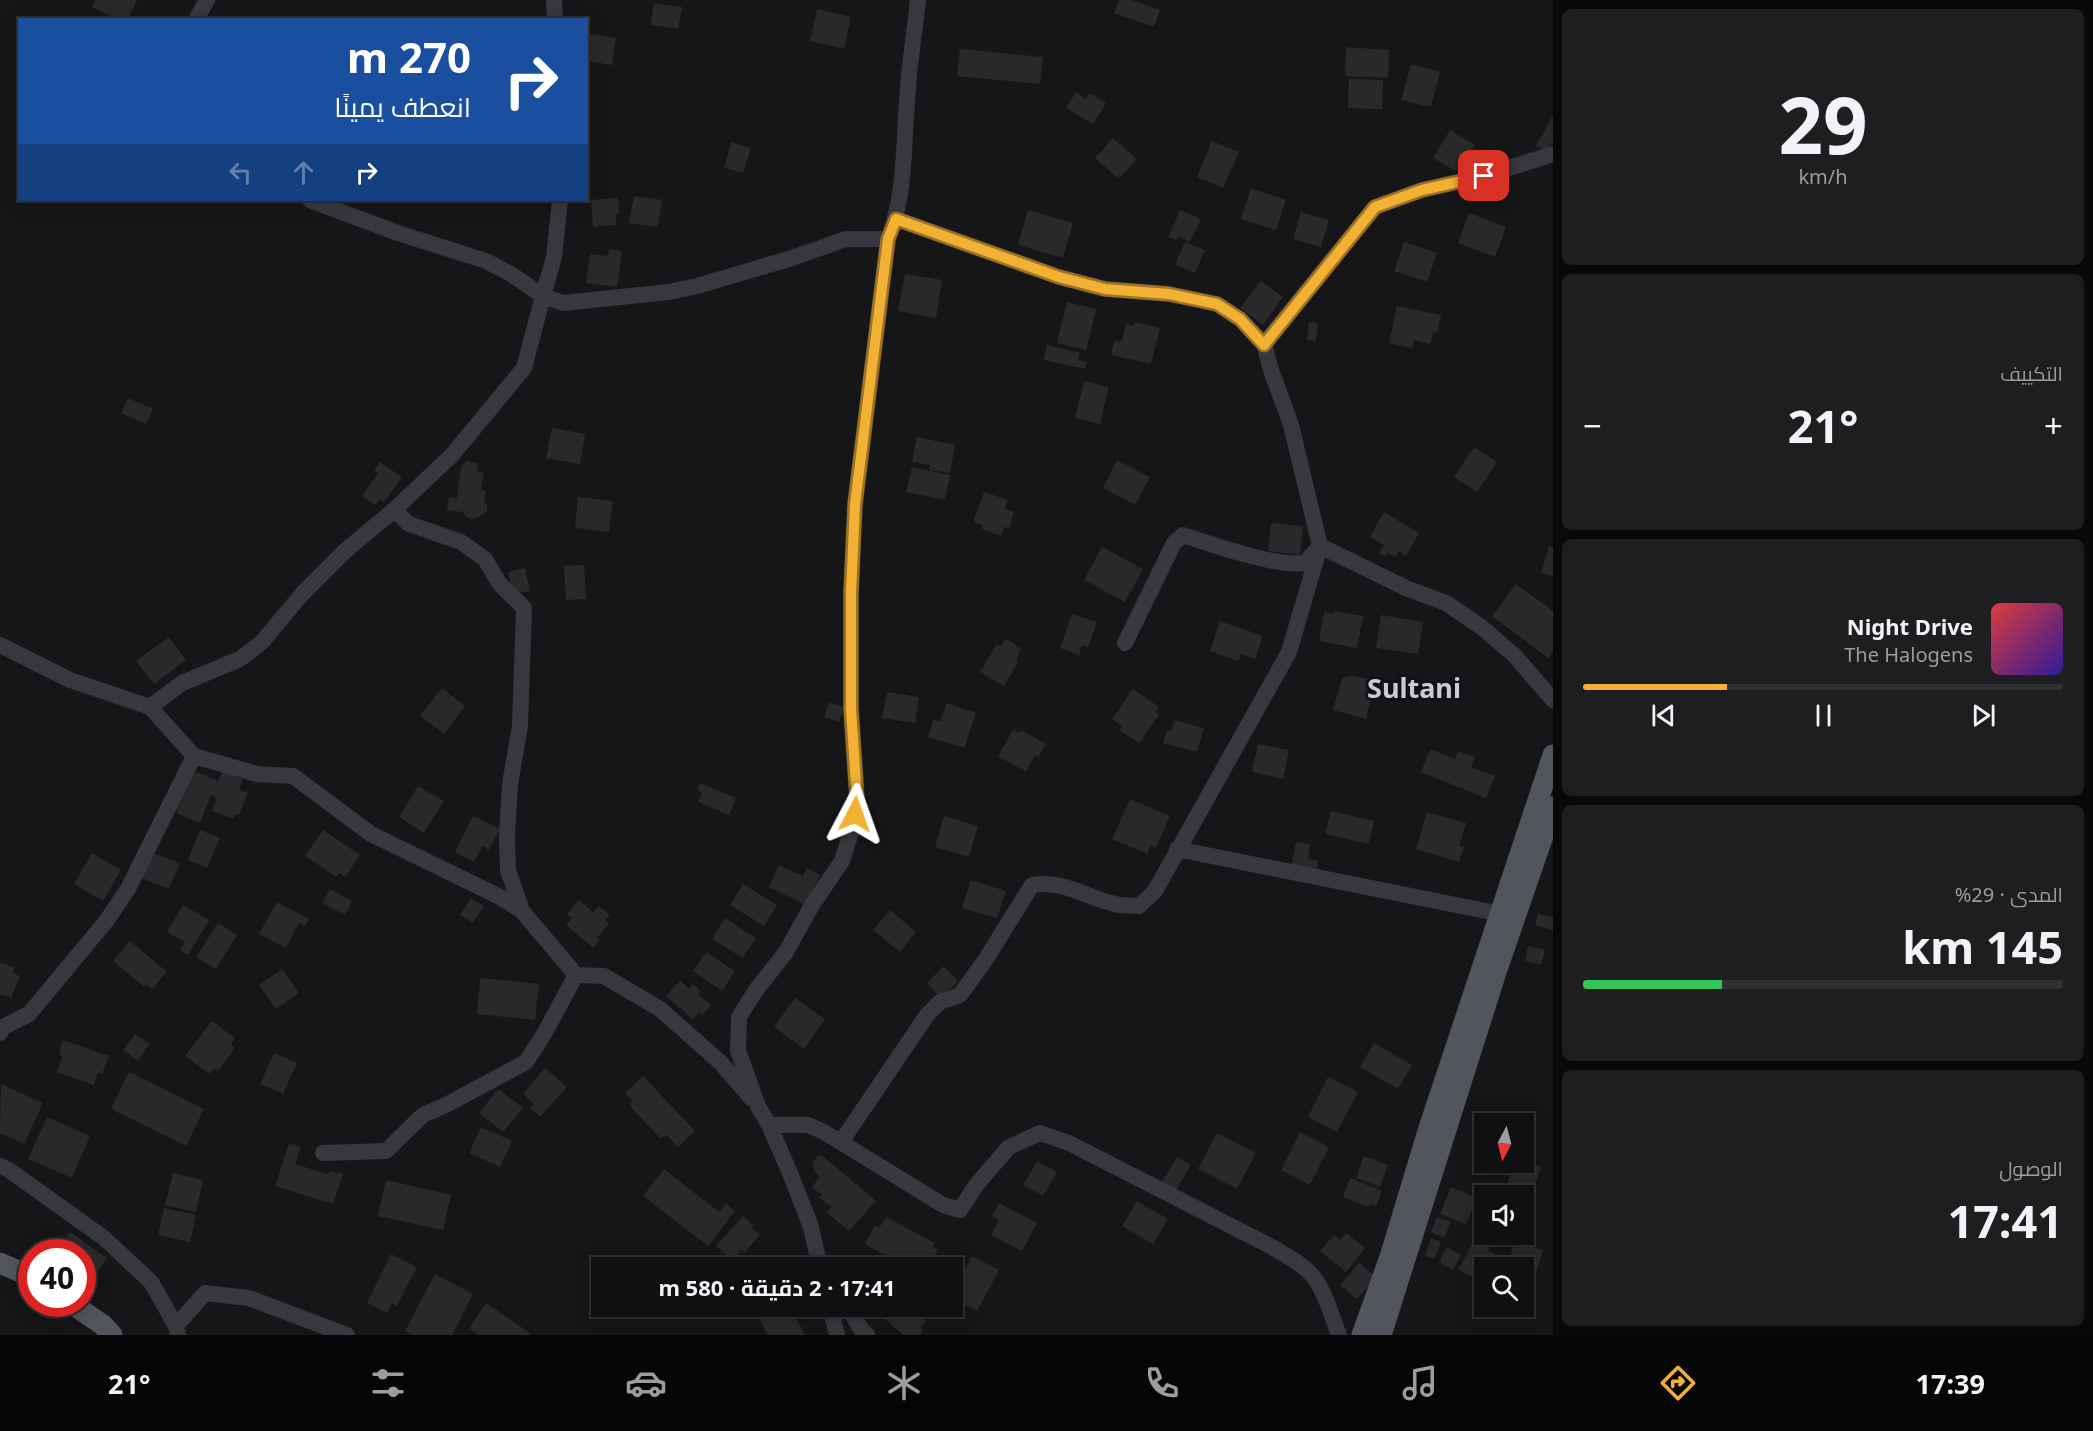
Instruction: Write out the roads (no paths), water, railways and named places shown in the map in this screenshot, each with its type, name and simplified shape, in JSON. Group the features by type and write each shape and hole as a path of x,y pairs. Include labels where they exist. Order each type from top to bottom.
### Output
{"main road":[{"path":"1362,1335 1390,1257 1428,1131 1553,756"},
{"path":"1382,1335 1496,972 1553,807"},
{"path":"0,1263 18,1271"},
{"path":"91,1317 112,1335"}],"street":[{"path":"197,18 207,0"},
{"path":"554,0 555,18"},
{"path":"823,1257 769,1125 758,1106 738,1052 739,1017 756,990 786,952 812,905 842,861 852,829 857,799 851,709 851,593 855,504 888,239 896,219 902,174 908,86 918,0"},
{"path":"1264,345 1375,207 1422,190 1484,176 1553,154"},
{"path":"313,201 398,233 486,261 511,274 543,296 563,303 669,292 792,258 846,238 888,239"},
{"path":"150,707 182,683 240,659 262,642 302,594 345,551 394,510 452,455 524,368 554,257 560,201"},
{"path":"841,1142 927,1015 940,1002 960,995 986,959 1032,885 1046,883 1069,888 1119,905 1139,906 1161,882 1177,849 1289,652 1320,546 1291,425 1264,345 1240,319 1217,304 1169,294 1105,289 1059,277 896,219"},
{"path":"394,510 410,525 461,542 485,559 499,583 524,608 520,726 510,784 507,835 507,870 522,911"},
{"path":"1125,643 1174,543 1182,535 1294,564 1305,563 1320,546"},
{"path":"1320,546 1406,588 1446,603 1480,626 1514,655 1553,700"},
{"path":"0,645 70,680 150,707 194,756 257,774 293,776 371,834 500,897 522,911 576,975 604,976 660,1009 721,1063 758,1106"},
{"path":"0,1033 3,1027 29,1014 107,920 128,889 194,756"},
{"path":"1177,849 1501,914"},
{"path":"323,1154 386,1151 423,1115 526,1062 576,975"},
{"path":"769,1125 808,1125 841,1142 943,1205 960,1210 977,1184 1010,1147 1040,1133 1069,1143 1274,1248 1311,1273 1320,1288 1339,1335"},
{"path":"0,1166 9,1170 104,1238 151,1282 177,1330 205,1293 249,1298 347,1335"},
{"path":"811,1227 818,1257"},
{"path":"833,1317 837,1335"},
{"path":"855,1317 867,1335"}],"district":[{"name":"Sultani","path":"1414,689"}]}
